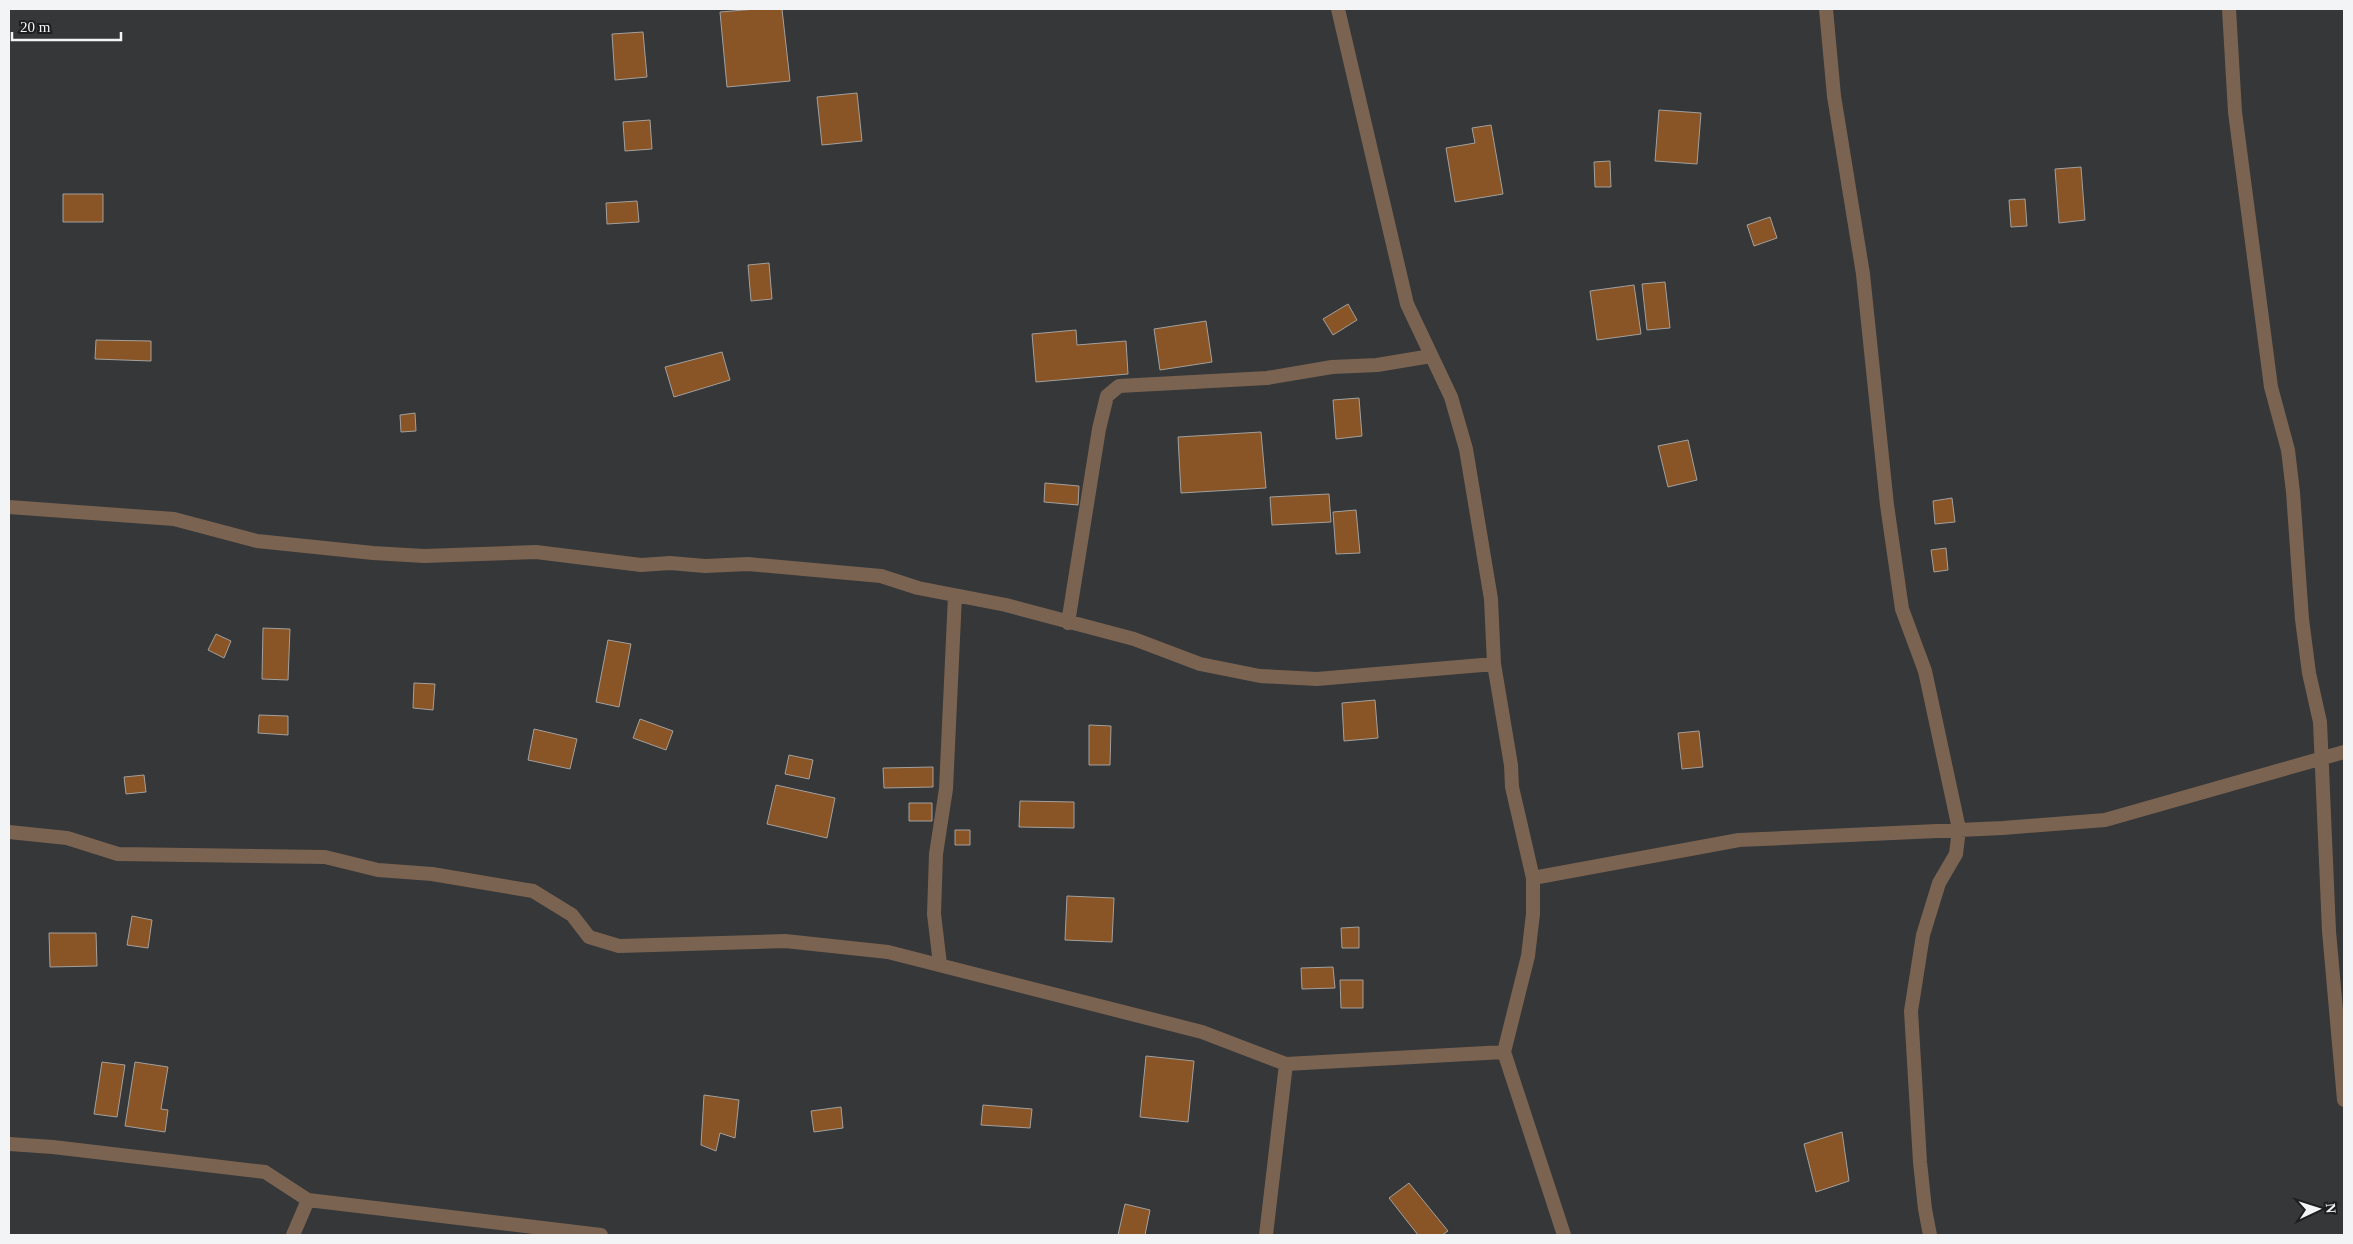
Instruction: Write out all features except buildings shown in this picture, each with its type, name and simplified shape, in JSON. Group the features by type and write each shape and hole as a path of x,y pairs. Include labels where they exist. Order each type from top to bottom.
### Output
{"street":[{"path":"1338,9 1408,304 1451,397 1466,449 1491,599 1494,664 1511,765 1512,787 1533,878 1533,914 1528,956 1504,1052 1564,1235"},
{"path":"1826,9 1834,96 1863,274 1886,505 1902,609 1925,671 1959,829 1956,854 1939,883 1923,935 1911,1011 1920,1162 1930,1235"},
{"path":"2228,9 2235,112 2271,387 2288,450 2295,510 2302,619 2309,673 2320,722 2329,931 2344,1100"},
{"path":"1068,623 1099,428 1107,396 1119,386 1268,378 1332,366 1377,365 1431,356"},
{"path":"9,507 174,519 257,541 335,550 424,556 536,552 641,565 670,563 705,566 748,564 881,576 918,588 1006,605 1134,639 1200,664 1260,676 1317,679 1494,664"},
{"path":"940,964 934,914 936,854 946,789 955,596"},
{"path":"1533,878 1740,840 2003,828 2105,820 2344,752"},
{"path":"9,832 67,838 118,854 325,857 378,870 432,874 533,891 572,915 589,937 619,946 785,941 888,952 1202,1032 1286,1064 1504,1052"},
{"path":"1266,1235 1286,1064"},
{"path":"9,1144 53,1147 265,1172 308,1200 601,1235"},
{"path":"293,1235 308,1200"}]}
